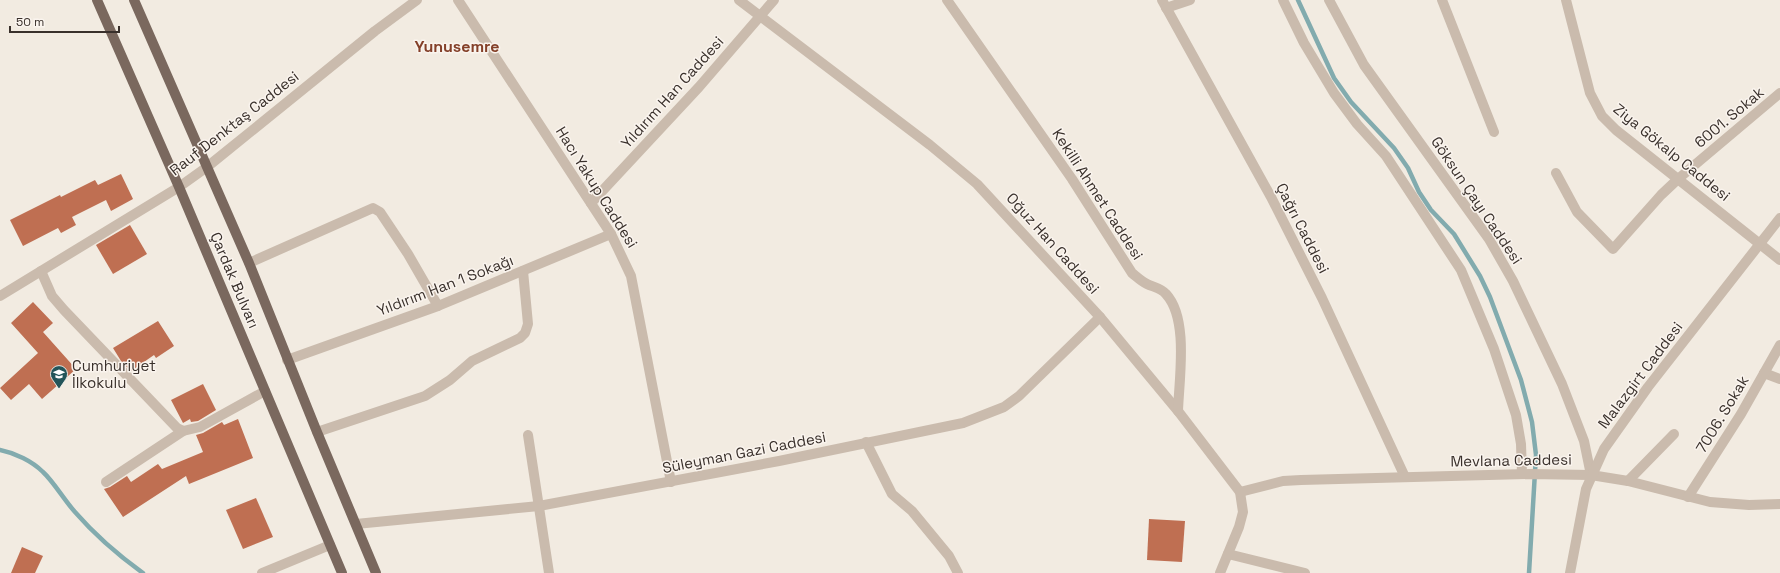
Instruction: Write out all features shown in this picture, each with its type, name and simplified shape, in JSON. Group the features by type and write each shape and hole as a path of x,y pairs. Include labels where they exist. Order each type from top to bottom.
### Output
{"main road":[{"name":"Çardak Bulvarı","path":"97,0 179,186 342,573"},
{"name":"Çardak Bulvarı","path":"134,0 249,263 287,360 376,573"}],"street":[{"name":"Rauf Denktaş Caddesi","path":"0,296 179,186 207,167 375,31 417,0"},
{"name":"Hacı Yakup Caddesi","path":"458,0 611,234 626,262 634,288 671,482"},
{"name":"Oğuz Han Caddesi","path":"739,0 930,145 977,184 1100,317 1178,411 1240,492 1243,512 1239,527 1220,573"},
{"name":"Yıldırım Han Caddesi","path":"591,203 699,87 774,0"},
{"name":"Kekilli Ahmet Caddesi","path":"947,0 1072,179 1132,273 1140,280 1164,292 1170,299 1177,317 1180,334 1178,411"},
{"path":"1164,4 1190,0"},
{"path":"1283,0 1308,50 1334,93 1357,124 1386,156 1461,270 1494,349 1512,403 1519,432 1525,474"},
{"name":"Göksun Çayı Caddesi","path":"1329,0 1364,64 1489,239 1513,281 1562,384 1584,442 1591,475"},
{"path":"1442,0 1494,132"},
{"name":"Ziya Gökalp Caddesi","path":"1566,0 1590,93 1602,116 1616,130 1761,244"},
{"name":"Çağrı Caddesi","path":"1164,4 1271,197 1322,298 1405,477"},
{"name":"6001. Sokak","path":"1556,174 1578,212 1613,249 1661,195 1678,179 1780,92"},
{"path":"249,263 373,208 380,212 404,248 438,306"},
{"name":"Malazgirt Caddesi","path":"1570,573 1586,488 1607,444 1648,387 1780,218"},
{"name":"Yıldırım Han 1 Sokağı","path":"287,360 438,306 611,234"},
{"path":"1761,244 1780,260"},
{"path":"40,271 52,296 64,310 177,428 183,431"},
{"path":"317,432 425,396 437,390 472,361 520,338 525,333 528,324 523,271"},
{"name":"Süleyman Gazi Caddesi","path":"356,524 539,506 779,461 963,423 1004,407 1037,380 1100,317"},
{"name":"7006. Sokak","path":"1688,497 1780,345"},
{"path":"1764,373 1780,379"},
{"path":"106,482 183,431 200,427 265,391"},
{"path":"1628,482 1674,434"},
{"path":"528,435 549,573"},
{"path":"866,442 892,494 912,511 949,556 958,573"},
{"name":"Mevlana Caddesi","path":"1240,492 1283,481 1571,474 1591,475 1628,482 1688,497 1730,504 1780,504"},
{"path":"262,573 330,545"},
{"path":"1228,554 1305,573"}],"building":[{"path":"121,174 133,199 111,211 106,200 72,217 76,225 61,233 58,228 23,246 10,220 60,195 61,197 95,180 98,185"},
{"path":"130,225 147,254 113,274 96,245"},
{"path":"33,302 53,323 43,332 76,369 42,399 29,384 11,400 0,388 38,353 11,323"},
{"path":"158,321 174,346 156,358 154,355 131,371 121,361 113,348"},
{"path":"203,384 216,410 198,421 191,422 190,419 183,423 171,400"},
{"path":"238,419 253,458 189,484 186,476 123,517 104,489 110,487 127,476 131,482 158,464 162,469 203,452 196,435 203,433 222,422 224,425"},
{"path":"256,498 273,537 243,549 226,510"},
{"path":"1149,519 1185,521 1182,562 1147,560"},
{"path":"22,547 43,556 35,573 11,573"}],"waterway":[{"path":"1298,0 1334,78 1351,102 1394,148 1408,168 1419,192 1431,210 1454,234 1480,276 1490,297 1521,380 1532,422 1536,455 1529,573"},
{"path":"0,450 23,458 39,468 91,529 116,552 143,573"}],"place":[{"name":"Cumhuriyet İlkokulu","path":"59,389"}],"district":[{"name":"Yunusemre","path":"457,46"}]}
